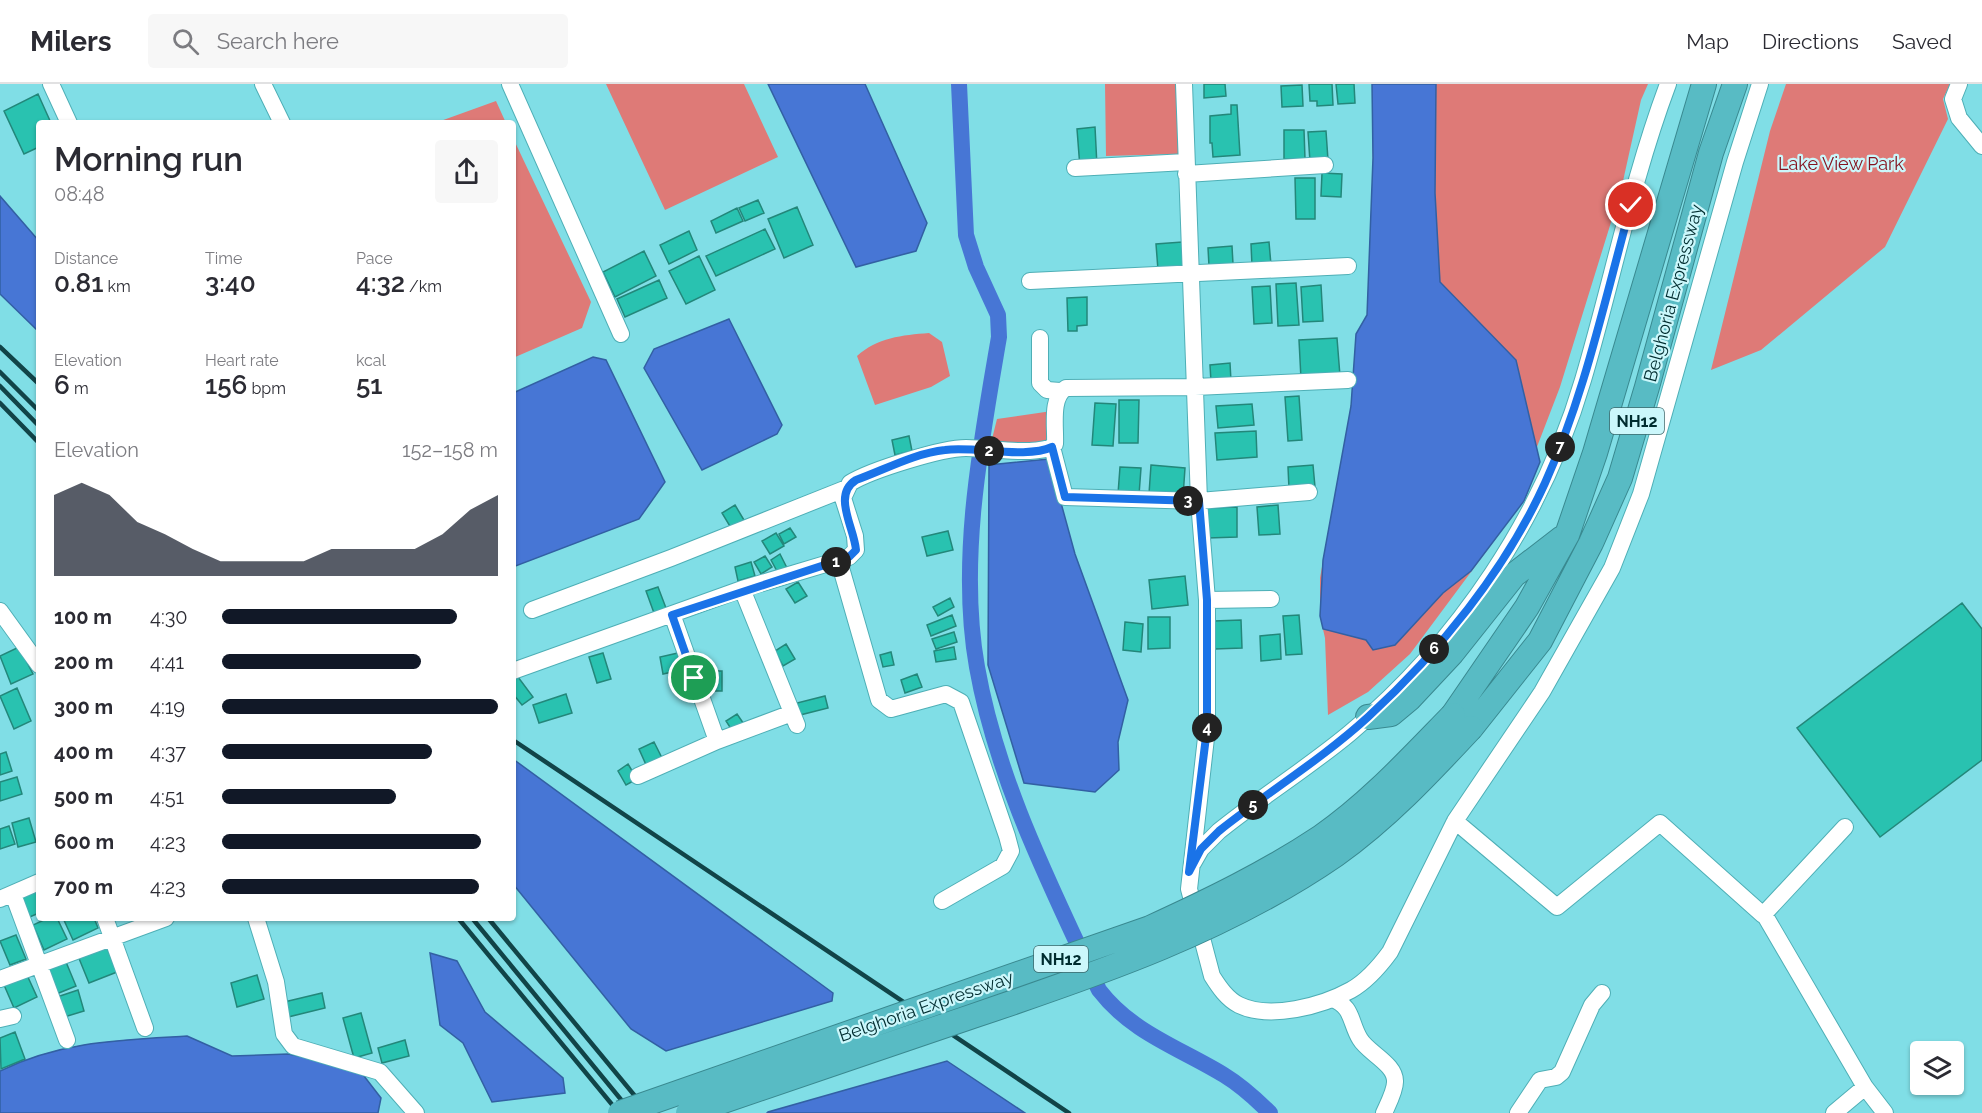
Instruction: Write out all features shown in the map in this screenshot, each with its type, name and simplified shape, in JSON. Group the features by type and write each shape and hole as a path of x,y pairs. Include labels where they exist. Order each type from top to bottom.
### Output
{"highway":[{"name":"Belghoria Expressway","path":"688,1113 1095,975 1216,924 1336,854 1423,779 1462,721 1567,535 1595,453 1704,84"},
{"name":"Belghoria Expressway","path":"620,1113 1150,928 1222,895 1322,836 1462,721 1540,641 1591,543 1620,478 1711,153 1735,84"},
{"path":"1649,266 1679,272"},
{"path":"1368,717 1391,714 1409,699 1452,653 1515,575 1567,535"}],"street":[{"path":"51,84 68,120"},
{"path":"263,84 281,120"},
{"path":"510,84 621,334"},
{"path":"1184,84 1199,501 1207,600 1207,729 1189,872 1189,889 1212,976 1228,998 1240,1006 1278,1011 1332,999 1364,981 1390,952 1455,821 1567,651 1602,588 1628,531 1647,472 1735,162 1760,84"},
{"path":"1189,872 1201,849 1219,831 1368,717 1417,668 1491,576 1524,524 1545,483 1583,381 1668,84"},
{"path":"1959,84 1953,99 1959,118 1982,146"},
{"path":"1075,168 1325,165"},
{"path":"1030,281 1348,266"},
{"path":"1040,338 1040,383 1047,390 1060,392 1073,387 1195,387 1348,380"},
{"path":"532,610 661,562 847,488 856,480 930,454 967,448 996,452 1042,450 1052,447 1055,444 1056,399 1060,392"},
{"path":"1052,447 1065,497 1199,501 1309,492"},
{"path":"516,670 742,590 839,561 856,543 843,498 847,488"},
{"path":"839,561 879,700 891,709 946,694 961,702 1007,836 1011,851 1003,866 942,901"},
{"path":"638,776 717,741 795,719 742,590"},
{"path":"1207,600 1271,599"},
{"path":"0,611 36,661"},
{"path":"672,615 717,741"},
{"path":"1455,821 1557,907 1660,823 1764,914 1865,1087 1885,1113"},
{"path":"1764,914 1845,827"},
{"path":"36,883 7,897 39,965 67,1040"},
{"path":"106,921 145,1028"},
{"path":"0,979 158,921"},
{"path":"257,921 276,982 284,1034 293,1046 380,1072 416,1113"},
{"path":"1518,1113 1540,1080 1556,1077 1562,1072 1592,1005 1602,993"},
{"path":"1332,999 1348,1009 1360,1039 1385,1063 1395,1082 1384,1113"},
{"path":"1834,1113 1865,1087"}],"green space":[{"path":"606,84 744,84 778,157 665,210"},
{"path":"1105,84 1178,84 1178,154 1106,156"},
{"path":"1372,84 1648,84 1641,100 1621,190 1560,387 1525,478 1500,533 1410,654 1368,692 1328,715 1325,638 1320,616 1320,578 1367,316 1373,178"},
{"name":"Lake View Park","path":"1786,84 1950,84 1943,99 1948,119 1885,247 1761,350 1711,370 1770,131"},
{"path":"496,101 505,120 443,120"},
{"path":"516,144 591,302 582,328 516,357"},
{"path":"929,333 942,342 950,376 931,387 875,405 857,356 881,341 900,336"},
{"path":"1052,411 1049,442 990,447 997,419"}],"water":[{"path":"768,84 865,84 927,223 916,251 856,267"},
{"path":"1372,84 1436,84 1435,193 1440,282 1516,360 1540,462 1524,501 1471,571 1443,593 1395,645 1373,650 1366,640 1323,629 1320,616 1323,560 1351,406 1356,334 1367,315 1373,158"},
{"path":"0,196 36,238 36,329 0,294"},
{"path":"729,319 782,425 777,434 702,470 644,368 654,349"},
{"path":"593,357 606,360 665,482 639,519 516,566 516,392"},
{"path":"1049,459 1075,554 1128,700 1118,742 1119,770 1095,792 1024,783 988,665 989,465"},
{"path":"516,761 833,993 832,1001 666,1051 631,1029 516,888"},
{"path":"430,953 457,961 485,1012 563,1078 565,1093 492,1102 463,1043 440,1025"},
{"path":"187,1036 232,1056 288,1054 357,1067 381,1098 378,1113 0,1113 0,1071 23,1061 46,1053 91,1044"},
{"path":"947,1061 1025,1113 767,1113 768,1112"}],"building":[{"path":"1204,84 1225,84 1226,96 1204,98"},
{"path":"1309,84 1332,84 1333,105 1317,106 1317,101 1310,101"},
{"path":"1336,84 1354,84 1355,103 1338,104"},
{"path":"1302,85 1303,106 1282,107 1281,86"},
{"path":"38,94 50,120 36,120 36,148 24,154 4,111"},
{"path":"1231,105 1237,105 1240,155 1213,157 1212,143 1210,143 1210,116 1231,114"},
{"path":"1095,127 1097,166 1080,168 1077,129"},
{"path":"1284,130 1304,130 1305,159 1284,159"},
{"path":"1326,131 1328,160 1310,162 1308,132"},
{"path":"1322,173 1342,174 1341,197 1321,196"},
{"path":"1295,178 1315,178 1315,219 1296,219"},
{"path":"758,200 764,213 745,221 739,208"},
{"path":"797,207 813,245 784,258 768,219"},
{"path":"737,208 743,221 716,233 711,221"},
{"path":"765,229 775,249 716,276 706,256"},
{"path":"689,231 697,250 669,264 660,245"},
{"path":"1182,242 1184,268 1158,270 1156,244"},
{"path":"1269,242 1271,265 1252,266 1251,244"},
{"path":"1232,246 1233,264 1209,266 1208,248"},
{"path":"644,251 656,276 615,297 603,272"},
{"path":"699,256 715,290 686,304 669,271"},
{"path":"659,280 667,298 625,317 617,299"},
{"path":"1296,283 1299,325 1278,326 1276,284"},
{"path":"1321,285 1323,321 1303,322 1301,287"},
{"path":"1270,286 1272,323 1254,324 1252,287"},
{"path":"1087,297 1087,325 1077,326 1077,331 1068,331 1067,298"},
{"path":"1337,338 1340,376 1301,379 1299,340"},
{"path":"1230,363 1231,381 1211,382 1210,365"},
{"path":"1299,396 1302,440 1288,441 1285,397"},
{"path":"1119,400 1139,400 1138,443 1119,443"},
{"path":"1095,403 1116,404 1113,446 1092,445"},
{"path":"1252,404 1254,425 1218,428 1216,406"},
{"path":"1256,431 1257,457 1217,460 1215,433"},
{"path":"909,436 912,451 895,455 892,440"},
{"path":"1151,465 1185,468 1183,497 1149,494"},
{"path":"1313,465 1315,487 1289,489 1288,467"},
{"path":"1120,467 1141,468 1139,495 1118,494"},
{"path":"735,505 744,520 731,528 722,513"},
{"path":"1278,505 1280,534 1259,535 1257,507"},
{"path":"1237,507 1237,537 1208,538 1207,508"},
{"path":"790,528 796,537 784,544 779,534"},
{"path":"948,531 953,550 927,556 922,537"},
{"path":"776,533 784,546 770,554 762,541"},
{"path":"780,554 787,568 778,573 771,560"},
{"path":"765,556 772,567 761,574 754,562"},
{"path":"751,562 755,576 738,581 735,567"},
{"path":"1185,576 1188,605 1152,609 1149,580"},
{"path":"798,582 807,596 795,603 786,589"},
{"path":"658,587 666,608 654,613 646,591"},
{"path":"950,598 954,607 938,616 933,607"},
{"path":"1962,603 1982,629 1982,760 1880,837 1797,728"},
{"path":"952,615 956,626 931,636 927,625"},
{"path":"1299,615 1302,654 1286,655 1283,616"},
{"path":"1148,617 1170,617 1170,648 1148,649"},
{"path":"1241,620 1242,648 1215,649 1214,621"},
{"path":"1125,622 1143,624 1141,652 1123,650"},
{"path":"954,632 957,642 936,649 932,639"},
{"path":"1280,634 1281,659 1261,661 1260,636"},
{"path":"786,644 795,659 783,666 775,651"},
{"path":"19,647 33,674 11,684 0,656"},
{"path":"954,647 956,659 936,662 934,651"},
{"path":"891,652 894,665 883,667 880,655"},
{"path":"603,653 611,679 597,683 589,657"},
{"path":"678,653 681,670 663,674 660,657"},
{"path":"705,671 722,671 722,691 705,691"},
{"path":"917,674 922,687 905,693 901,680"},
{"path":"518,677 533,697 522,705 516,698 516,679"},
{"path":"17,688 31,721 14,729 0,696"},
{"path":"566,694 572,713 539,723 533,705"},
{"path":"825,696 828,708 800,715 797,703"},
{"path":"737,714 746,727 735,735 726,721"},
{"path":"654,742 663,760 647,767 639,749"},
{"path":"6,752 12,771 0,775 0,754"},
{"path":"628,764 637,779 626,785 618,771"},
{"path":"17,777 22,794 0,801 0,782"},
{"path":"29,818 36,842 18,847 12,823"},
{"path":"9,826 15,844 0,849 0,829"},
{"path":"36,889 36,914 25,919 15,897"},
{"path":"42,921 58,921 67,939 44,950 33,925"},
{"path":"64,921 95,921 98,928 73,940"},
{"path":"16,935 26,959 10,965 0,941"},
{"path":"106,945 117,972 89,983 78,956"},
{"path":"66,962 76,986 54,995 44,971"},
{"path":"27,975 37,997 14,1008 4,985"},
{"path":"257,975 264,999 237,1007 231,983"},
{"path":"78,990 84,1011 61,1018 54,998"},
{"path":"322,993 325,1008 288,1017 284,1002"},
{"path":"361,1013 372,1053 354,1058 343,1018"},
{"path":"15,1032 25,1059 1,1069 0,1038"},
{"path":"405,1040 409,1056 382,1063 378,1048"}],"waterway":[{"path":"959,84 966,235 976,267 998,315 999,337 974,502 970,585 977,667 998,751 1028,832 1099,990 1112,1005 1141,1029 1231,1079 1270,1113"}],"railway":[{"path":"0,347 36,381"},
{"path":"0,372 36,408"},
{"path":"0,386 36,423"},
{"path":"0,403 36,440"},
{"path":"516,742 1069,1113"},
{"path":"460,921 619,1113"},
{"path":"474,921 632,1113"},
{"path":"490,921 649,1113"}],"route":[{"path":"694,678 672,615 742,590 849,557 856,550 855,536 843,498 850,483 930,454 942,450 967,448 996,452 1042,450 1052,447 1065,497 1070,499 1089,496 1199,501 1207,600 1207,729 1189,872 1195,857 1219,831 1349,734 1368,717 1417,668 1491,576 1524,524 1545,483 1562,441 1583,381 1631,205"}]}
